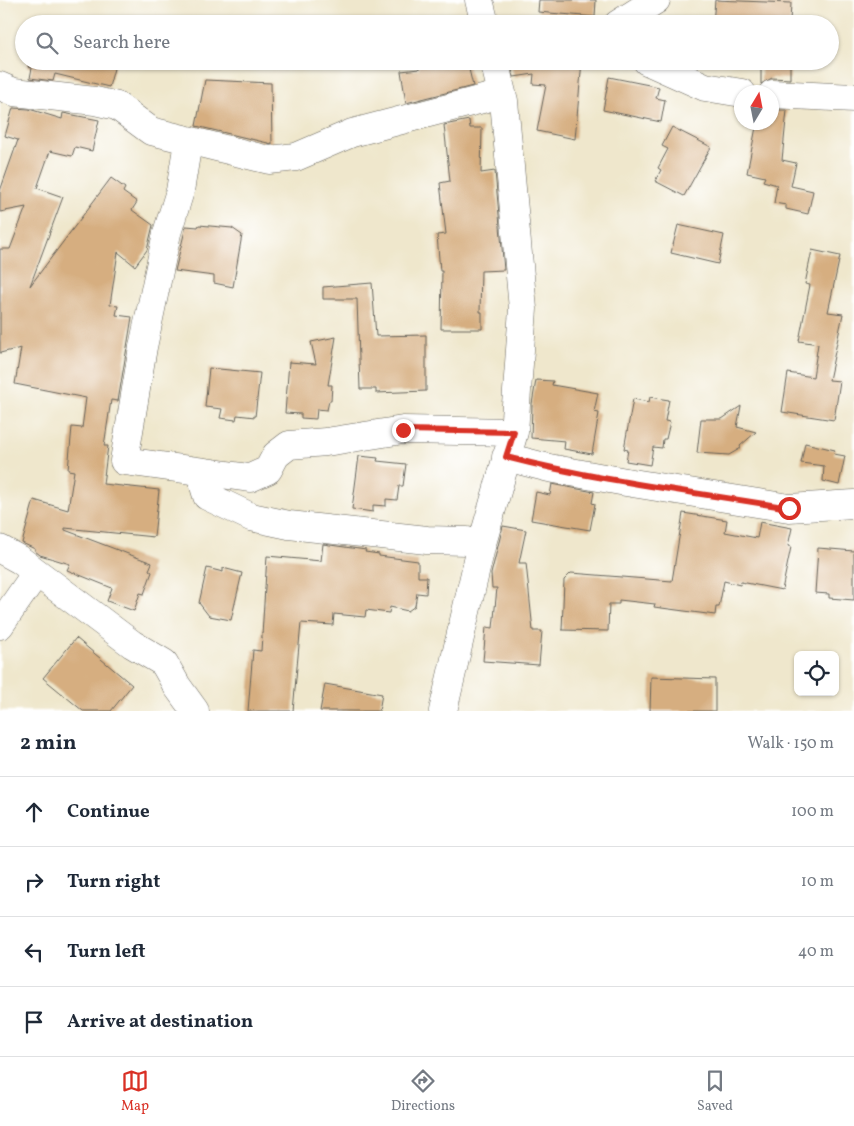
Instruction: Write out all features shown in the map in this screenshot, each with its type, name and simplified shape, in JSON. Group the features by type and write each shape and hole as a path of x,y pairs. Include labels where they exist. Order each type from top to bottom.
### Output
{"street":[{"path":"479,0 483,15"},
{"path":"632,15 656,0"},
{"path":"443,711 481,547 510,444 524,309 502,94 496,70"},
{"path":"668,70 705,86 734,91"},
{"path":"0,86 14,92 95,101 117,106 151,131 188,142 269,160 296,157 352,134 502,94"},
{"path":"779,94 854,98"},
{"path":"188,142 178,198 167,233 143,347 124,461 206,474 250,478 268,470 276,455 289,445 326,442 403,430 510,444 597,477 789,508 854,504"},
{"path":"206,474 204,486 207,496 251,517 313,528 427,540 467,542 481,547"},
{"path":"0,549 20,560 132,644 164,663 176,686 195,711"},
{"path":"0,625 36,573"}],"building":[{"path":"539,0 596,0 595,15 538,12"},
{"path":"715,0 791,3 790,15 714,15"},
{"path":"32,70 114,70 109,87 55,74 53,81 30,78"},
{"path":"469,70 473,86 406,103 401,71"},
{"path":"512,70 581,70 575,139 537,131 546,85 533,84 534,74 514,77"},
{"path":"761,70 790,70 790,79 772,78 761,84"},
{"path":"609,77 659,87 656,98 665,100 661,122 603,110"},
{"path":"205,80 271,83 272,144 196,126"},
{"path":"13,108 29,109 62,119 63,113 99,120 92,151 75,147 72,156 50,151 37,188 63,197 30,286 111,178 125,188 123,192 137,202 132,210 153,225 147,250 135,266 118,252 110,305 118,306 116,315 132,317 118,401 111,400 104,446 108,446 103,484 159,490 154,537 65,528 65,530 152,563 149,570 152,572 144,594 140,593 134,611 107,601 112,588 67,570 70,564 40,555 35,549 22,543 34,500 68,510 74,471 68,470 72,427 82,428 86,398 15,384 21,348 0,353 0,249 10,249 26,207 0,212 0,191 18,140 5,136"},
{"path":"779,110 787,110 782,160 796,163 791,186 813,191 808,214 786,209 786,205 774,203 777,185 763,181 765,177 747,173 755,130 779,130"},
{"path":"469,120 470,128 482,128 481,173 495,171 504,270 481,271 480,312 482,312 482,329 441,329 442,271 440,271 437,235 446,234 440,183 450,181 444,125"},
{"path":"672,127 711,147 684,196 655,181 661,170 658,168 668,149 662,146"},
{"path":"199,225 232,228 242,235 233,287 214,283 214,276 175,271 186,226 198,227"},
{"path":"678,225 724,235 718,264 671,253"},
{"path":"812,250 840,256 828,312 843,314 829,380 840,381 834,420 782,412 788,373 813,377 818,344 799,341 810,285 805,284"},
{"path":"372,283 376,336 426,335 426,391 376,393 376,389 360,389 357,299 323,299 323,287"},
{"path":"336,337 328,385 332,385 331,401 329,401 327,410 317,409 316,419 301,418 301,414 285,413 289,362 316,364 311,342"},
{"path":"209,368 260,373 255,417 237,415 236,420 220,418 222,409 205,407"},
{"path":"536,380 553,381 552,385 598,393 594,412 599,413 592,454 564,449 565,441 531,438 532,404"},
{"path":"650,397 669,400 665,421 670,422 666,439 663,439 662,448 653,447 650,465 626,461 628,450 624,449 633,399 649,402"},
{"path":"741,406 737,427 756,432 740,446 741,448 729,455 697,453 701,419 722,419"},
{"path":"805,443 835,450 834,454 845,456 839,485 823,481 824,466 801,463"},
{"path":"359,456 378,458 377,461 406,464 403,486 399,486 397,500 386,499 386,506 373,505 373,512 352,509"},
{"path":"552,484 594,492 592,503 595,504 590,530 531,520 536,492 550,495"},
{"path":"683,513 727,520 725,532 757,538 760,522 792,528 788,546 791,547 782,590 741,582 740,585 724,581 719,607 716,607 715,615 654,607 655,604 619,600 619,604 609,604 608,631 562,630 564,580 571,573 672,581"},
{"path":"503,526 526,530 519,563 526,563 533,631 542,631 539,665 483,661 486,627 493,628 497,588 492,588 491,574"},
{"path":"323,544 366,550 365,552 379,554 379,556 418,561 418,577 427,577 426,594 417,593 415,606 408,611 390,607 389,613 366,610 365,617 334,614 333,625 301,623 293,711 248,711 253,650 261,651 267,556 321,561"},
{"path":"818,548 854,551 854,600 829,598 829,594 815,593"},
{"path":"207,568 223,572 223,568 242,573 231,620 209,616 199,603"},
{"path":"76,638 132,685 111,711 83,711 43,678"},
{"path":"651,677 715,679 715,711 650,711"},
{"path":"325,684 382,694 379,711 320,711"}],"route":[{"path":"403,430 514,432 506,457 549,468 626,482 789,508"}]}
